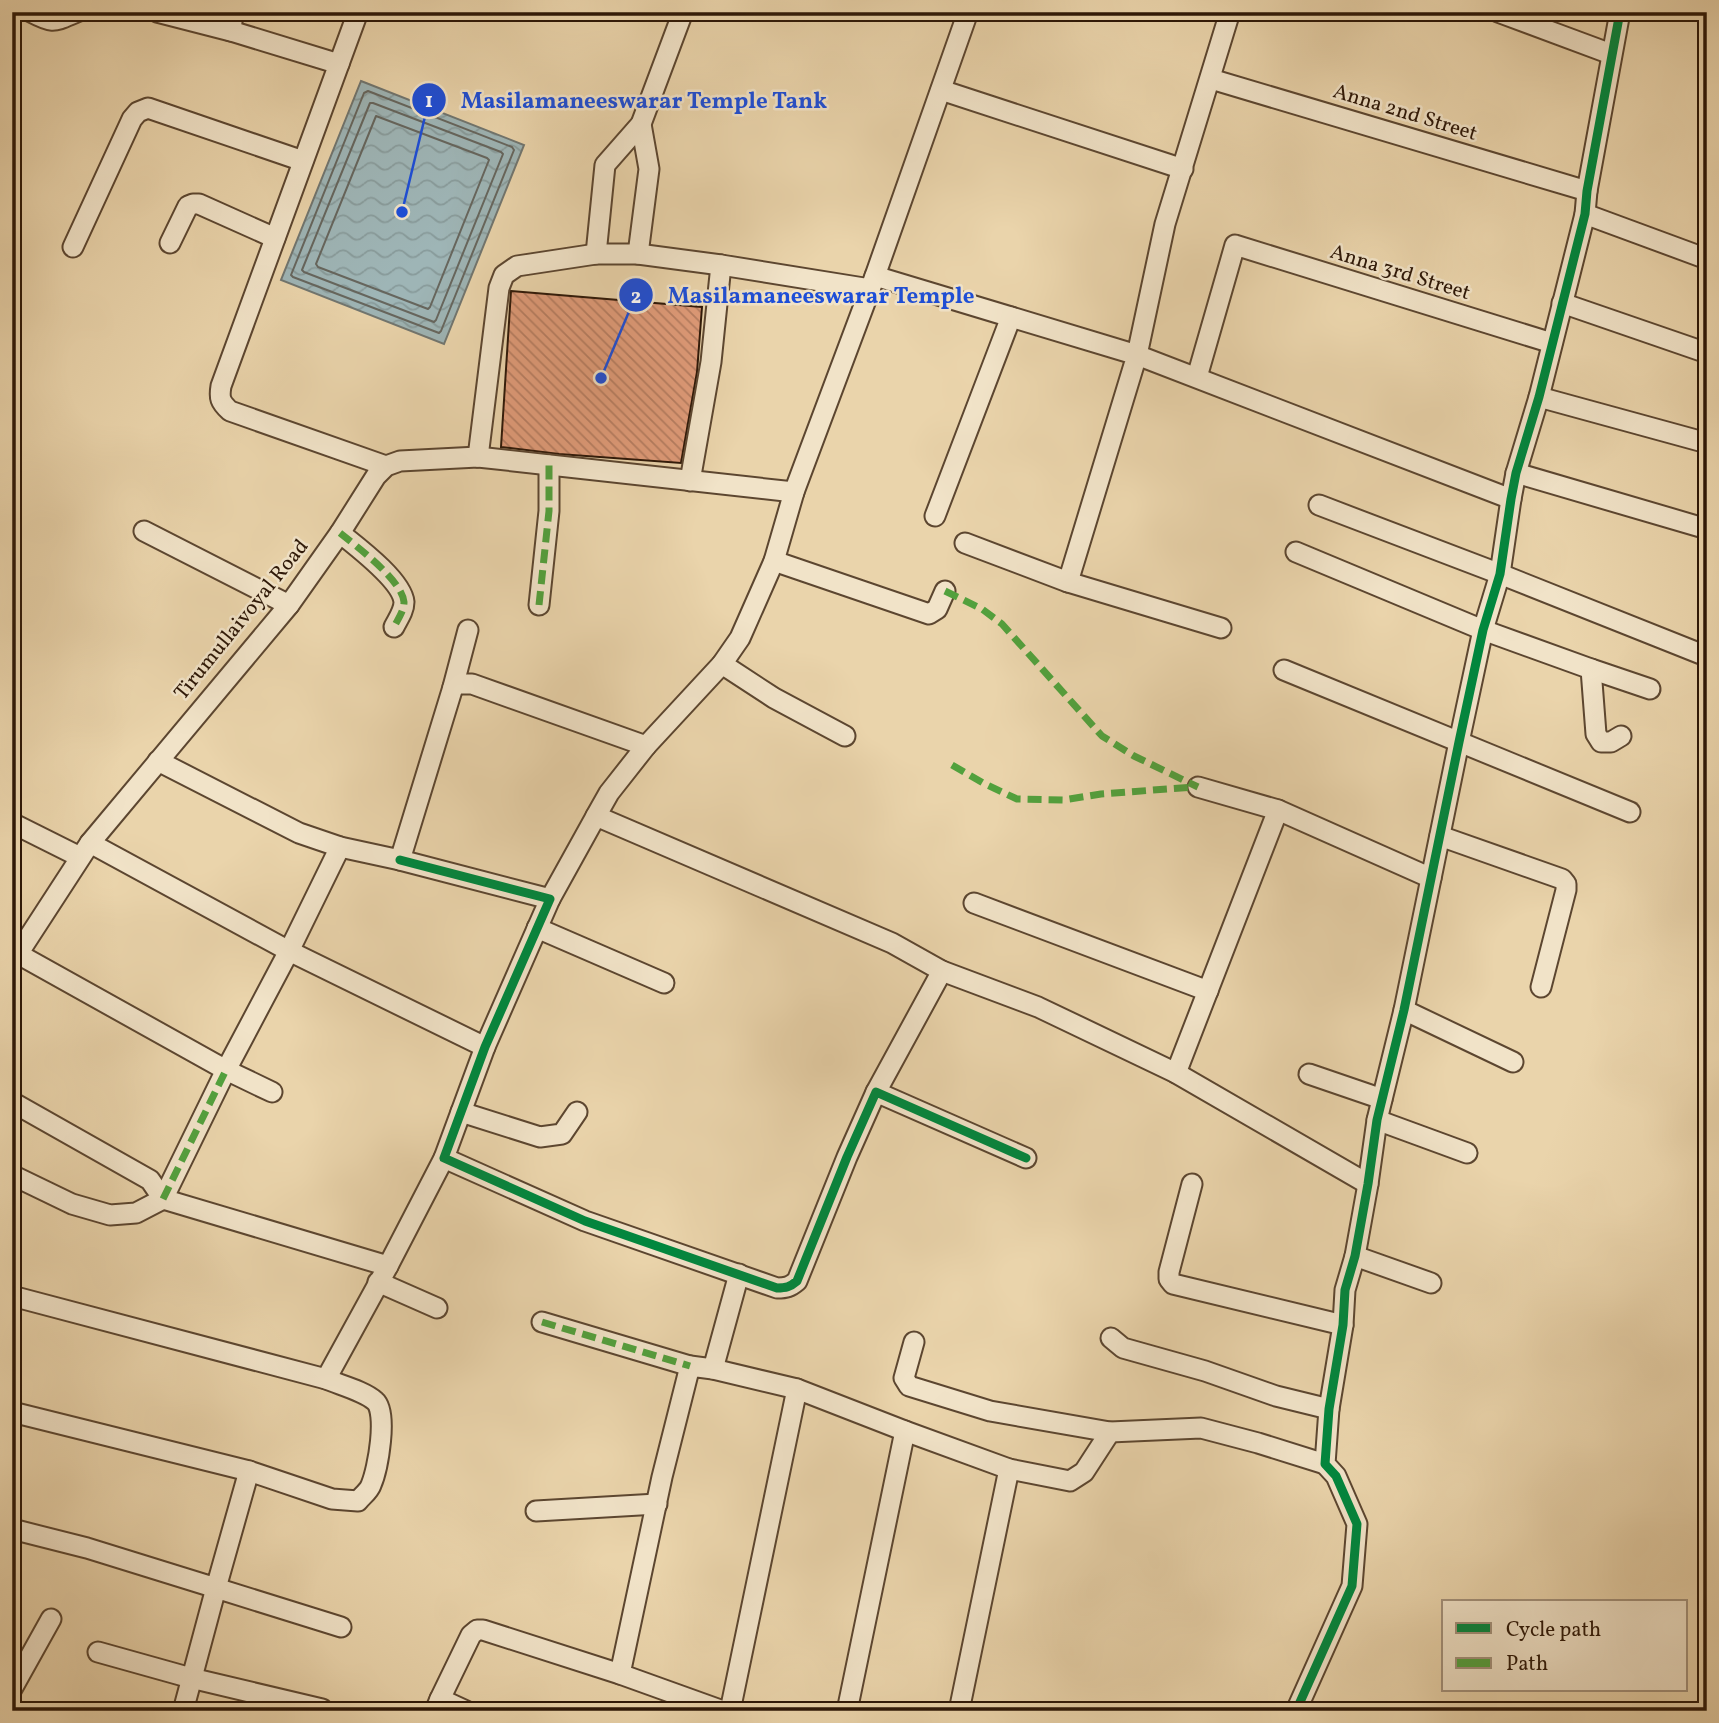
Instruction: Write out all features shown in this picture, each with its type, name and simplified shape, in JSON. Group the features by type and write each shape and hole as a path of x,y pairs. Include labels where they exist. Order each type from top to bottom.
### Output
{"street":[{"path":"31,12 49,22 77,12"},
{"path":"157,12 232,21 339,64"},
{"path":"358,12 221,386 221,404 230,411 386,466 400,461 478,457 794,492"},
{"path":"596,254 605,165 641,124 683,12"},
{"path":"326,1379 444,1158 485,1047 537,928 596,816 609,793 646,746 722,664 740,638 774,561 794,492 873,283 968,12"},
{"path":"1068,582 1137,355 1165,224 1230,12"},
{"path":"1498,12 1611,54"},
{"path":"1325,1464 1329,1409 1343,1325 1345,1290 1368,1184 1377,1120 1404,1010 1483,630 1500,574 1516,473 1539,397 1585,214 1620,12"},
{"name":"Anna 2nd Street","path":"1210,79 1587,191"},
{"path":"940,90 1183,169"},
{"path":"74,247 132,119 138,112 148,108 303,161"},
{"path":"638,254 649,169 641,124"},
{"path":"170,243 188,206 193,204 199,204 275,238"},
{"path":"1585,214 1707,259"},
{"name":"Anna 3rd Street","path":"1197,377 1235,245 1552,343"},
{"path":"478,457 499,288 504,275 517,265 596,254 638,254 873,283 1011,317 1137,355 1511,499"},
{"path":"690,481 711,362 721,265"},
{"path":"1562,303 1707,353"},
{"path":"935,516 1011,317"},
{"path":"1539,397 1707,443"},
{"path":"539,605 549,512 548,465"},
{"name":"Tirumullaivoyal Road","path":"17,949 85,850 289,606 376,475 386,466"},
{"path":"1516,473 1707,529"},
{"path":"1319,505 1701,654"},
{"path":"144,531 289,606"},
{"path":"340,533 395,583 404,599 402,613 394,627"},
{"path":"965,543 1068,582 1220,628"},
{"path":"1296,552 1483,630 1650,689"},
{"path":"774,561 929,614 937,609 945,591"},
{"path":"400,860 468,630"},
{"path":"722,664 774,698 845,736"},
{"path":"1591,669 1596,734 1601,742 1611,742 1621,736"},
{"path":"1284,670 1630,812"},
{"path":"453,687 458,684 472,684 646,746"},
{"path":"158,761 299,833 340,847 550,899"},
{"path":"1198,787 1278,810 1431,878"},
{"path":"1176,1073 1278,810"},
{"path":"596,816 892,943 942,971 1038,1007 1176,1073 1368,1184"},
{"path":"12,823 85,850 485,1047"},
{"path":"1440,836 1562,879 1566,884 1541,987"},
{"path":"12,1175 72,1204 110,1215 136,1213 163,1199 340,847"},
{"path":"974,903 1208,991"},
{"path":"537,928 664,983"},
{"path":"17,949 226,1070 272,1092"},
{"path":"444,1158 585,1221 777,1288 791,1286 797,1281 876,1092 942,971"},
{"path":"1404,1010 1513,1062"},
{"path":"1309,1074 1382,1100"},
{"path":"876,1092 1026,1158"},
{"path":"12,1102 150,1180 163,1199 383,1274 437,1308"},
{"path":"461,1112 540,1137 562,1134 577,1112"},
{"path":"1377,1120 1467,1153"},
{"path":"1192,1184 1169,1272 1169,1279 1173,1284 1343,1325"},
{"path":"1354,1256 1431,1283"},
{"path":"713,1369 739,1274"},
{"path":"12,1296 326,1379 378,1402 382,1411 381,1440 371,1486 358,1502 332,1499 249,1471 12,1412"},
{"path":"542,1322 690,1366 797,1389 905,1432 1009,1469 1070,1481 1084,1472 1110,1432"},
{"path":"1111,1338 1123,1348 1205,1371 1276,1396 1329,1409"},
{"path":"914,1342 904,1378 909,1386 990,1411 1110,1432 1201,1428 1325,1464 1336,1476 1357,1524 1352,1586 1296,1711"},
{"path":"620,1674 690,1366"},
{"path":"730,1711 797,1389"},
{"path":"847,1711 905,1432"},
{"path":"959,1711 1009,1469"},
{"path":"183,1711 249,1471"},
{"path":"536,1511 657,1504"},
{"path":"12,1529 87,1548 341,1627"},
{"path":"12,1689 51,1619"},
{"path":"466,1711 438,1705 471,1635 477,1630 483,1630 620,1674 723,1711"},
{"path":"98,1652 191,1678 322,1709"}],"water":[{"path":"361,81 524,145 444,344 281,280"}],"building":[{"path":"511,291 702,307 697,372 681,463 501,447"}],"marked path":[{"path":"539,605 549,511 549,465"},
{"path":"340,533 377,564 401,593 404,605 394,627"},
{"path":"945,591 982,609 1002,624 1102,736 1134,756 1198,787"},
{"path":"952,765 1017,799 1063,800 1101,794 1194,787"},
{"path":"163,1199 226,1070"},
{"path":"542,1322 690,1366"}],"cycle path":[{"path":"1296,1711 1352,1586 1357,1524 1336,1476 1325,1464 1329,1409 1343,1325 1345,1290 1355,1256 1377,1120 1404,1010 1483,630 1500,574 1516,473 1539,397 1585,214 1620,12"},
{"path":"400,860 550,899 485,1047 444,1158 585,1221 777,1288 788,1287 797,1281 876,1092 1026,1158"}],"place":[{"name":"Masilamaneeswarar Temple Tank","path":"402,212"},
{"name":"Masilamaneeswarar Temple","path":"601,378"}]}
